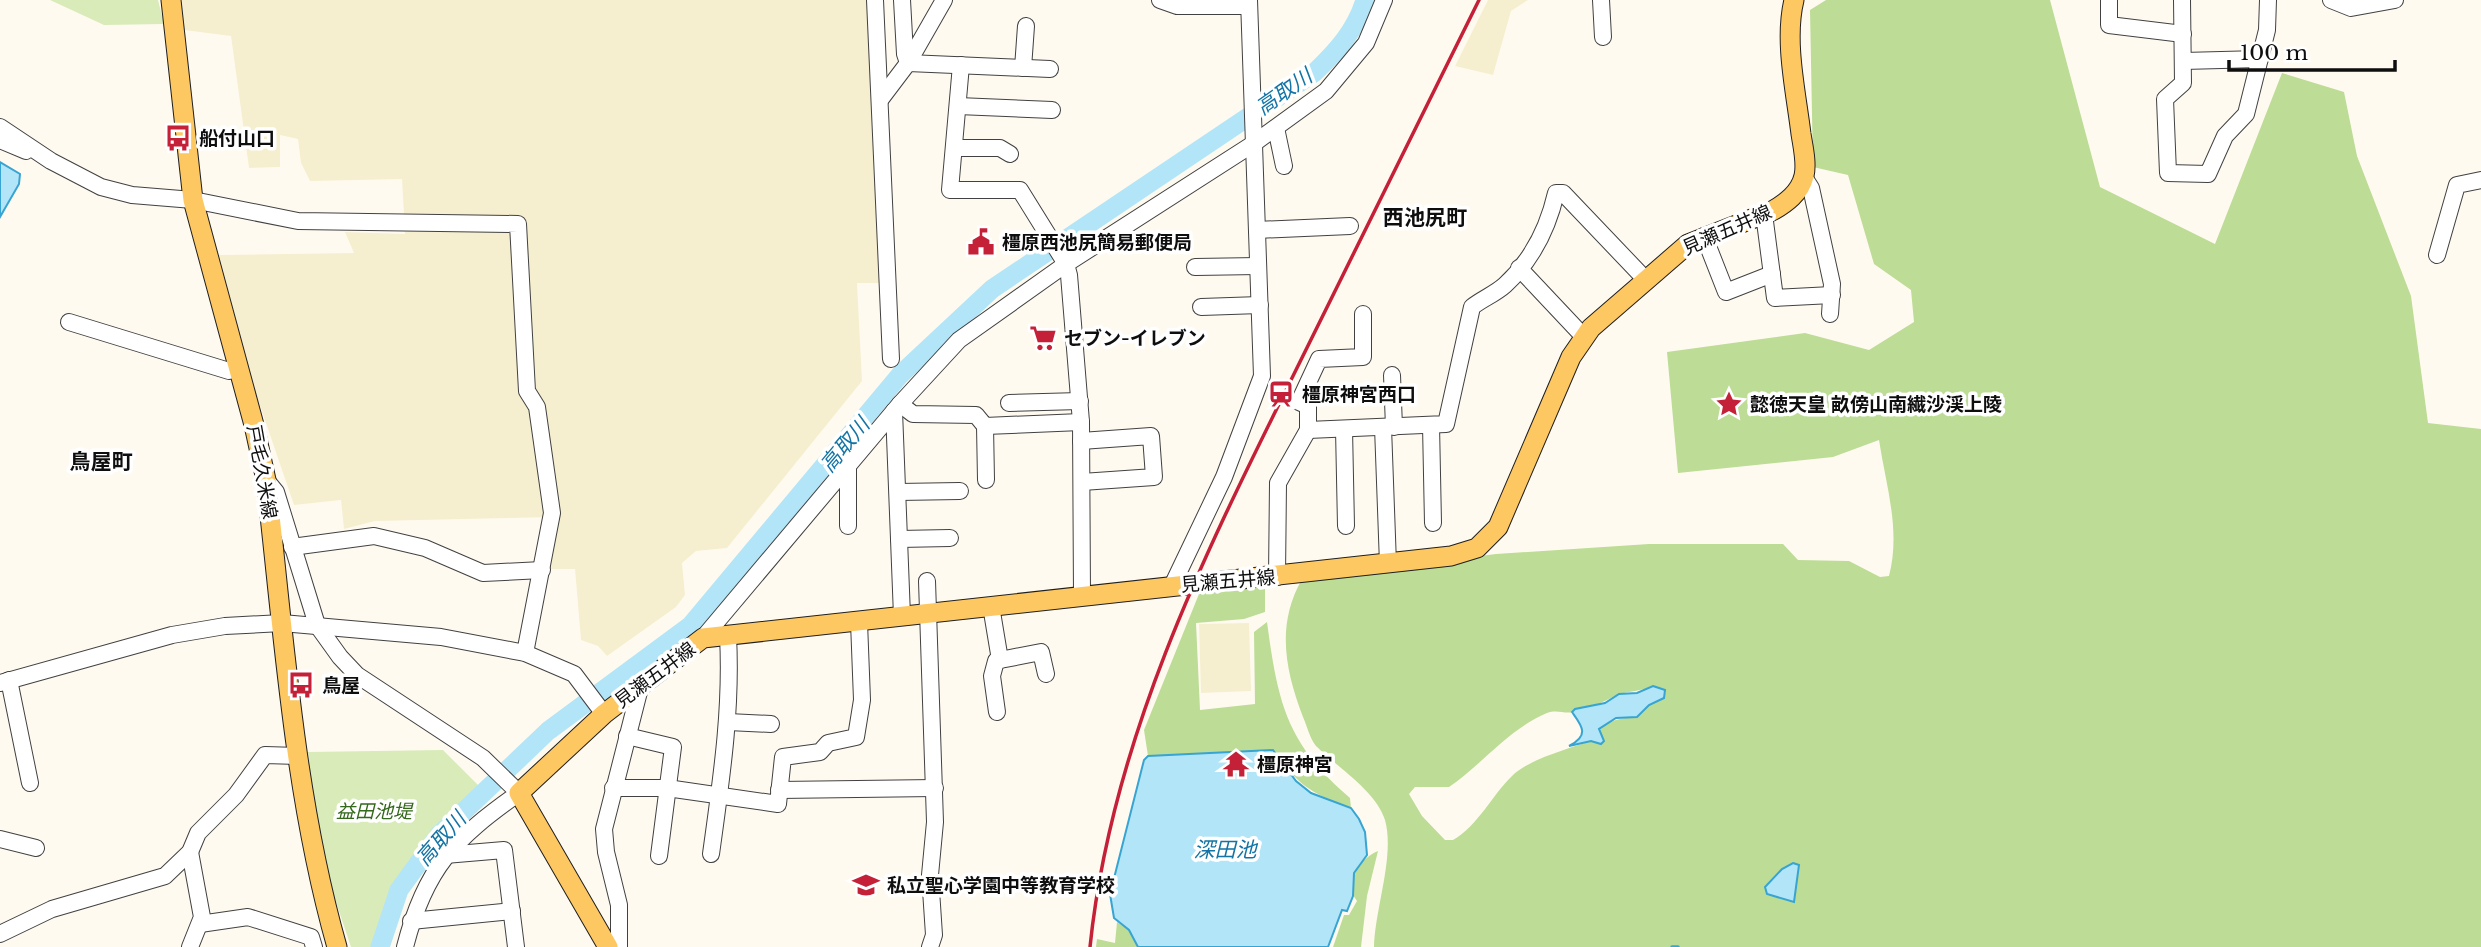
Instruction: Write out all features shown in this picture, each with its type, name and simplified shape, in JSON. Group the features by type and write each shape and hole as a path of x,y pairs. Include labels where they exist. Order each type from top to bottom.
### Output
{"main road":[{"name":"戸毛久米線","path":"171,0 193,200 266,480 298,756 322,897 337,947"},
{"path":"1794,0 1791,23 1804,177"},
{"name":"見瀬五井線","path":"515,789 602,712 703,638 1082,595 1277,577 1465,553 1489,538 1504,516 1555,391 1584,337 1678,251 1704,236 1785,204 1800,188 1804,177"},
{"path":"515,789 608,947"}],"street":[{"path":"875,0 891,359"},
{"path":"902,0 905,54 908,62"},
{"path":"880,100 908,62 944,0"},
{"path":"1160,0 1177,6 1249,3 1263,365 1260,388 1219,488 1172,586"},
{"path":"703,638 933,366 976,326 1065,261 1253,138 1276,128 1326,91 1348,68 1366,43 1384,0"},
{"path":"1601,0 1603,37"},
{"path":"2109,0 2109,25 2183,34"},
{"path":"2182,0 2183,83 2165,99 2168,173 2208,174 2225,136 2246,114 2267,30 2268,0"},
{"path":"2331,0 2351,8 2395,0"},
{"path":"1023,68 1026,26"},
{"path":"2183,61 2260,59"},
{"path":"908,62 1050,69"},
{"path":"961,65 950,190 1020,190 1065,261 1071,288 1080,401 1082,595"},
{"path":"958,106 1052,110"},
{"path":"0,127 51,161"},
{"path":"1276,128 1284,166"},
{"path":"0,140 51,161 101,187 193,200 298,221 518,224 527,391 537,407 552,513 525,653"},
{"path":"955,148 1000,148 1010,154"},
{"path":"1804,177 1811,188 1832,295 1830,314"},
{"path":"2437,256 2457,185 2481,180"},
{"path":"1308,430 1446,425 1472,307 1503,287 1519,268 1546,230 1556,193 1563,193 1645,279"},
{"path":"1764,214 1776,298 1832,295"},
{"path":"1257,230 1350,226"},
{"path":"1704,236 1726,292 1772,274"},
{"path":"1195,267 1258,266"},
{"path":"1519,268 1584,337"},
{"path":"1201,307 1260,305"},
{"path":"1277,577 1278,483 1308,430 1308,406 1300,402 1319,359 1363,357 1363,314"},
{"path":"69,322 229,371 239,369"},
{"path":"1388,564 1392,375"},
{"path":"1009,403 1080,401"},
{"path":"897,407 913,414 976,415 985,426 986,480"},
{"path":"897,407 902,616"},
{"path":"985,426 1081,422"},
{"path":"1431,425 1433,523"},
{"path":"1344,429 1346,526"},
{"path":"1082,441 1151,436 1154,477 1082,482"},
{"path":"848,467 848,526"},
{"path":"266,480 276,492 317,625 357,675 483,758 515,789 462,836 445,855 426,887 411,921 405,947"},
{"path":"898,492 960,491"},
{"path":"292,547 374,536 425,548 483,573 542,570"},
{"path":"899,539 950,538"},
{"path":"927,581 935,788 935,842 930,875 934,935 930,947"},
{"path":"991,606 1000,660"},
{"path":"613,788 667,788 778,804 783,757 820,752 828,743 856,737 862,700 859,622"},
{"path":"30,783 4,682 172,635 225,626 282,623 441,636 525,653 574,674 602,712"},
{"path":"710,854 728,722 731,685 728,636"},
{"path":"997,712 992,676 996,661 1041,652 1045,674"},
{"path":"620,947 619,905 604,840 613,788 641,684"},
{"path":"728,722 771,724"},
{"path":"627,736 673,747 659,856"},
{"path":"0,934 52,909 165,876 190,852 198,833 236,795 265,755 298,756"},
{"path":"779,790 935,788"},
{"path":"0,839 36,848"},
{"path":"445,855 505,850 516,947"},
{"path":"190,852 202,917 190,947"},
{"path":"411,921 512,911"},
{"path":"200,924 248,916 311,937 314,947"}],"shaded area":[{"path":"182,0 873,0 887,283 857,283 862,381 727,548 696,551 682,563 685,595 676,607 607,656 598,646 581,640 575,569 548,569 557,517 375,521 344,529 341,500 294,505 253,385 219,255 354,253 345,232 405,234 402,179 310,181 301,163 298,139 280,135 280,167 249,168 231,36 184,30"},
{"path":"1488,0 1528,0 1511,11 1493,75 1455,66"},
{"path":"1249,623 1251,691 1201,693 1199,624"}],"green space":[{"path":"50,0 158,0 164,24 104,25"},
{"path":"1826,0 2050,0 2100,187 2215,244 2282,73 2344,92 2357,156 2411,296 2428,423 2481,429 2481,947 1374,947 1388,850 1385,820 1365,789 1314,743 1297,699 1288,665 1286,630 1294,596 1302,579 1496,554 1649,544 1783,544 1798,560 1849,561 1880,577 1889,576 1893,525 1879,440 1833,457 1678,473 1667,352 1805,333 1869,350 1914,322 1911,290 1874,264 1848,175 1813,167 1810,10","holes":["1653,686 1664,698 1649,705 1637,717 1622,718 1605,725 1591,741 1549,755 1519,770 1470,827 1453,840 1445,840 1422,816 1409,794 1415,787 1449,787 1507,738 1547,713 1579,711 1617,695"]},
{"path":"1258,585 1265,589 1265,612 1244,619 1196,623 1200,710 1255,704 1254,632 1267,622 1281,699 1289,720 1312,759 1350,798 1351,808 1306,787 1273,750 1148,756 1144,730 1201,589"},
{"name":"益田池堤","path":"443,750 479,786 411,860 393,889 371,947 351,947 317,845 308,752"},
{"path":"1378,851 1367,896 1361,947 1333,947 1344,915 1349,915 1357,901 1352,887 1356,872 1365,859"},
{"path":"1117,922 1129,930 1138,947 1096,947 1097,939 1115,943"}],"water":[{"path":"0,162 20,174 19,184 0,217"},
{"path":"1653,686 1665,690 1664,698 1649,705 1637,717 1616,718 1599,729 1604,741 1601,744 1591,741 1569,746 1582,734 1581,726 1572,712 1575,709 1605,703 1619,694 1637,693"},
{"name":"深田池","path":"1273,750 1296,781 1311,793 1351,808 1365,832 1367,855 1354,873 1353,896 1347,911 1342,910 1328,947 1138,947 1129,930 1114,918 1110,894 1144,760 1148,756"},
{"path":"1793,863 1799,865 1794,902 1767,894 1765,887 1782,869"}],"waterway":[{"name":"高取川","path":"380,947 399,890 439,835 548,731 690,626 900,375 992,289 1315,72 1345,39 1365,0"},
{"path":"1672,947 1678,947"}],"railway":[{"path":"1090,947 1101,871 1118,797 1139,725 1165,654 1258,446 1479,0"}],"place":[{"name":"船付山口","path":"178,138"},
{"name":"橿原西池尻簡易郵便局","path":"981,242"},
{"name":"セブン-イレブン","path":"1043,338"},
{"name":"橿原神宮西口","path":"1281,394"},
{"name":"懿徳天皇 畝傍山南繊沙渓上陵","path":"1729,404"},
{"name":"鳥屋","path":"301,685"},
{"name":"橿原神宮","path":"1236,764"},
{"name":"私立聖心学園中等教育学校","path":"866,885"}],"district":[{"name":"西池尻町","path":"1425,218"},
{"name":"鳥屋町","path":"101,462"}]}
